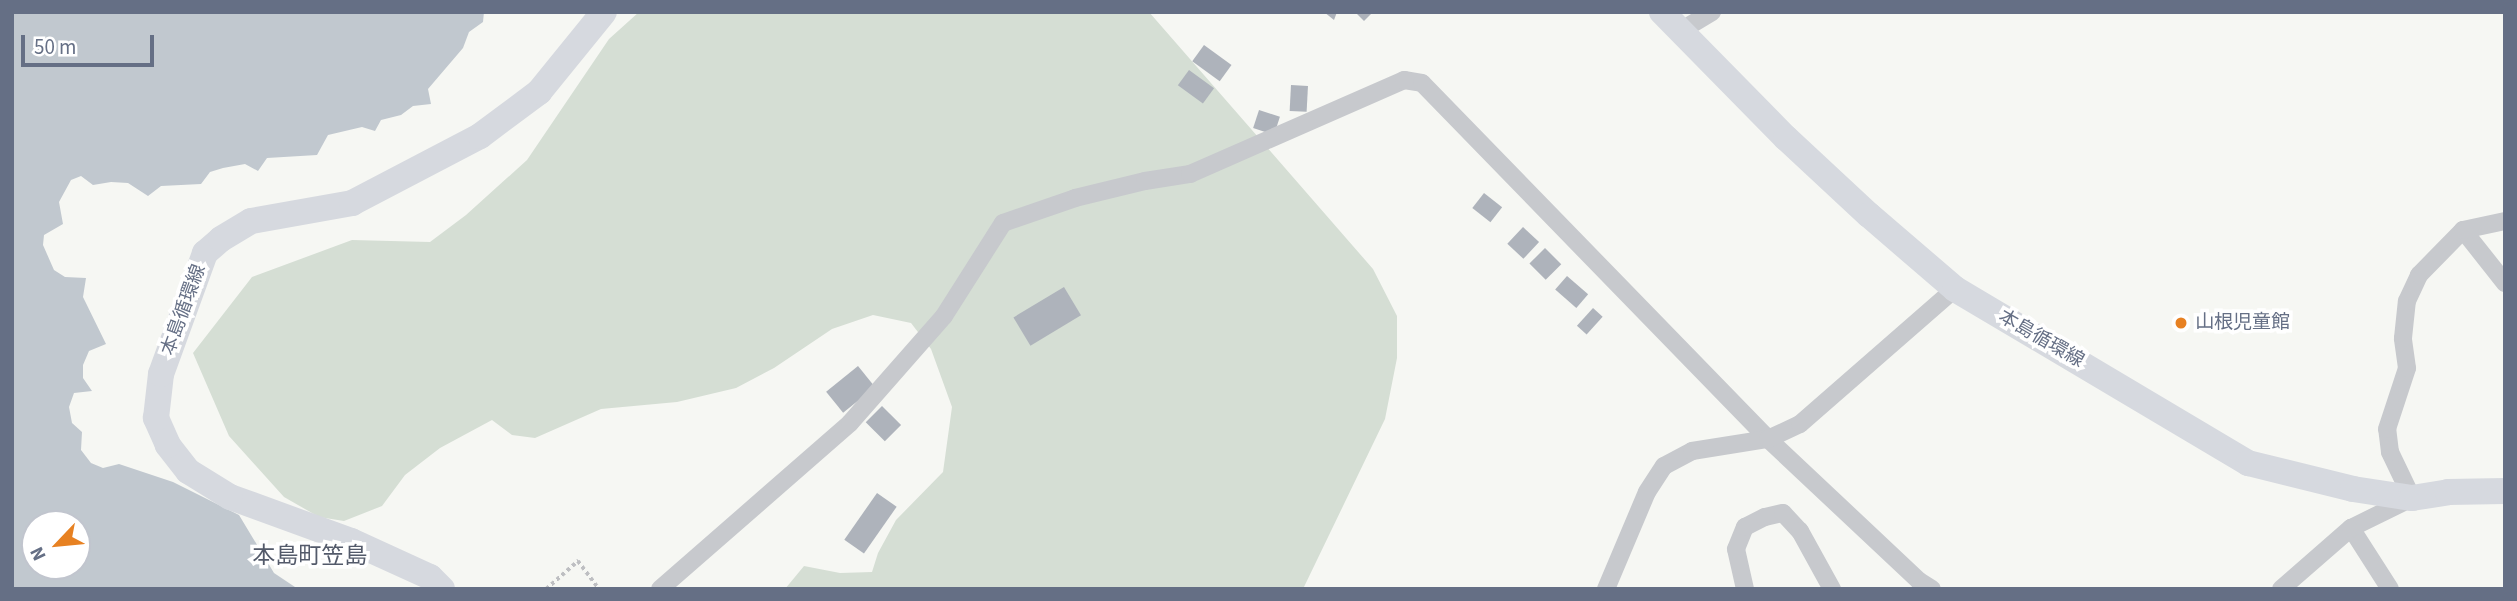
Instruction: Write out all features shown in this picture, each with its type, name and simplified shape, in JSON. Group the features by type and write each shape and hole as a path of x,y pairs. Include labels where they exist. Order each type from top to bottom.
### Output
{"main road":[{"name":"本島循環線","path":"442,589 430,577 351,541 230,497 188,471 169,446 156,418 160,374 205,253 221,239 251,221 352,203 480,136 539,92 604,12"},
{"name":"本島循環線","path":"1662,12 1786,138 1869,215 1955,289 2248,463 2353,489 2412,498 2448,492 2505,491"}],"street":[{"path":"1682,30 1713,12"},
{"path":"660,589 850,423 944,316 1003,223 1075,198 1144,181 1190,174 1404,80 1422,83 1768,439 1919,581 1932,589"},
{"path":"2281,589 2351,528 2412,498 2390,452 2387,429 2407,368 2403,338 2407,301 2419,275 2463,230 2505,220"},
{"path":"2463,230 2505,284"},
{"path":"1606,589 1647,492 1664,466 1692,451 1768,439 1800,424 1955,289"},
{"path":"1745,589 1737,549 1745,527 1765,517 1783,513 1800,531 1832,589"},
{"path":"2351,528 2390,589"}],"path":[{"path":"546,589 578,561 599,589"}],"shaded area":[{"path":"12,12 484,12 483,22 469,32 463,48 428,89 431,104 413,106 401,115 381,120 375,131 362,127 328,135 317,155 267,158 258,171 245,164 223,168 210,172 201,184 161,186 148,196 128,183 93,185 81,176 71,180 59,202 63,224 44,235 43,245 54,270 65,277 86,278 83,297 106,344 89,351 83,365 83,378 92,391 74,393 69,407 72,423 82,432 81,450 91,463 103,468 119,464 173,482 239,515 274,573 298,589 12,589"},
{"path":"639,12 1149,12 1373,269 1397,316 1397,358 1385,419 1303,589 785,589 804,566 840,573 872,572 878,553 896,520 943,472 952,407 931,349 911,323 873,315 832,329 774,368 736,388 677,402 601,409 535,438 512,435 492,420 440,448 405,475 382,506 344,521 319,517 284,497 229,436 193,353 252,277 352,240 430,242 466,215 527,160 609,39"}],"building":[{"path":"1324,12 1337,12 1334,20"},
{"path":"1355,12 1373,12 1364,21"},
{"path":"1204,45 1232,65 1220,81 1192,61"},
{"path":"1189,70 1214,88 1203,104 1178,85"},
{"path":"1291,85 1308,86 1307,112 1290,111"},
{"path":"1259,110 1280,117 1274,135 1253,128"},
{"path":"1484,193 1502,207 1490,222 1472,208"},
{"path":"1523,227 1539,242 1523,259 1507,244"},
{"path":"1545,248 1561,264 1546,280 1529,264"},
{"path":"1567,276 1588,294 1576,308 1555,290"},
{"path":"1064,287 1081,315 1030,346 1013,317"},
{"path":"1593,308 1603,317 1587,335 1577,326"},
{"path":"858,366 875,387 843,413 826,392"},
{"path":"882,406 901,425 885,441 866,422"},
{"path":"877,493 897,507 864,553 844,540"}],"place":[{"name":"山根児童館","path":"2181,323"}],"district":[{"name":"本島町笠島","path":"310,556"}]}
